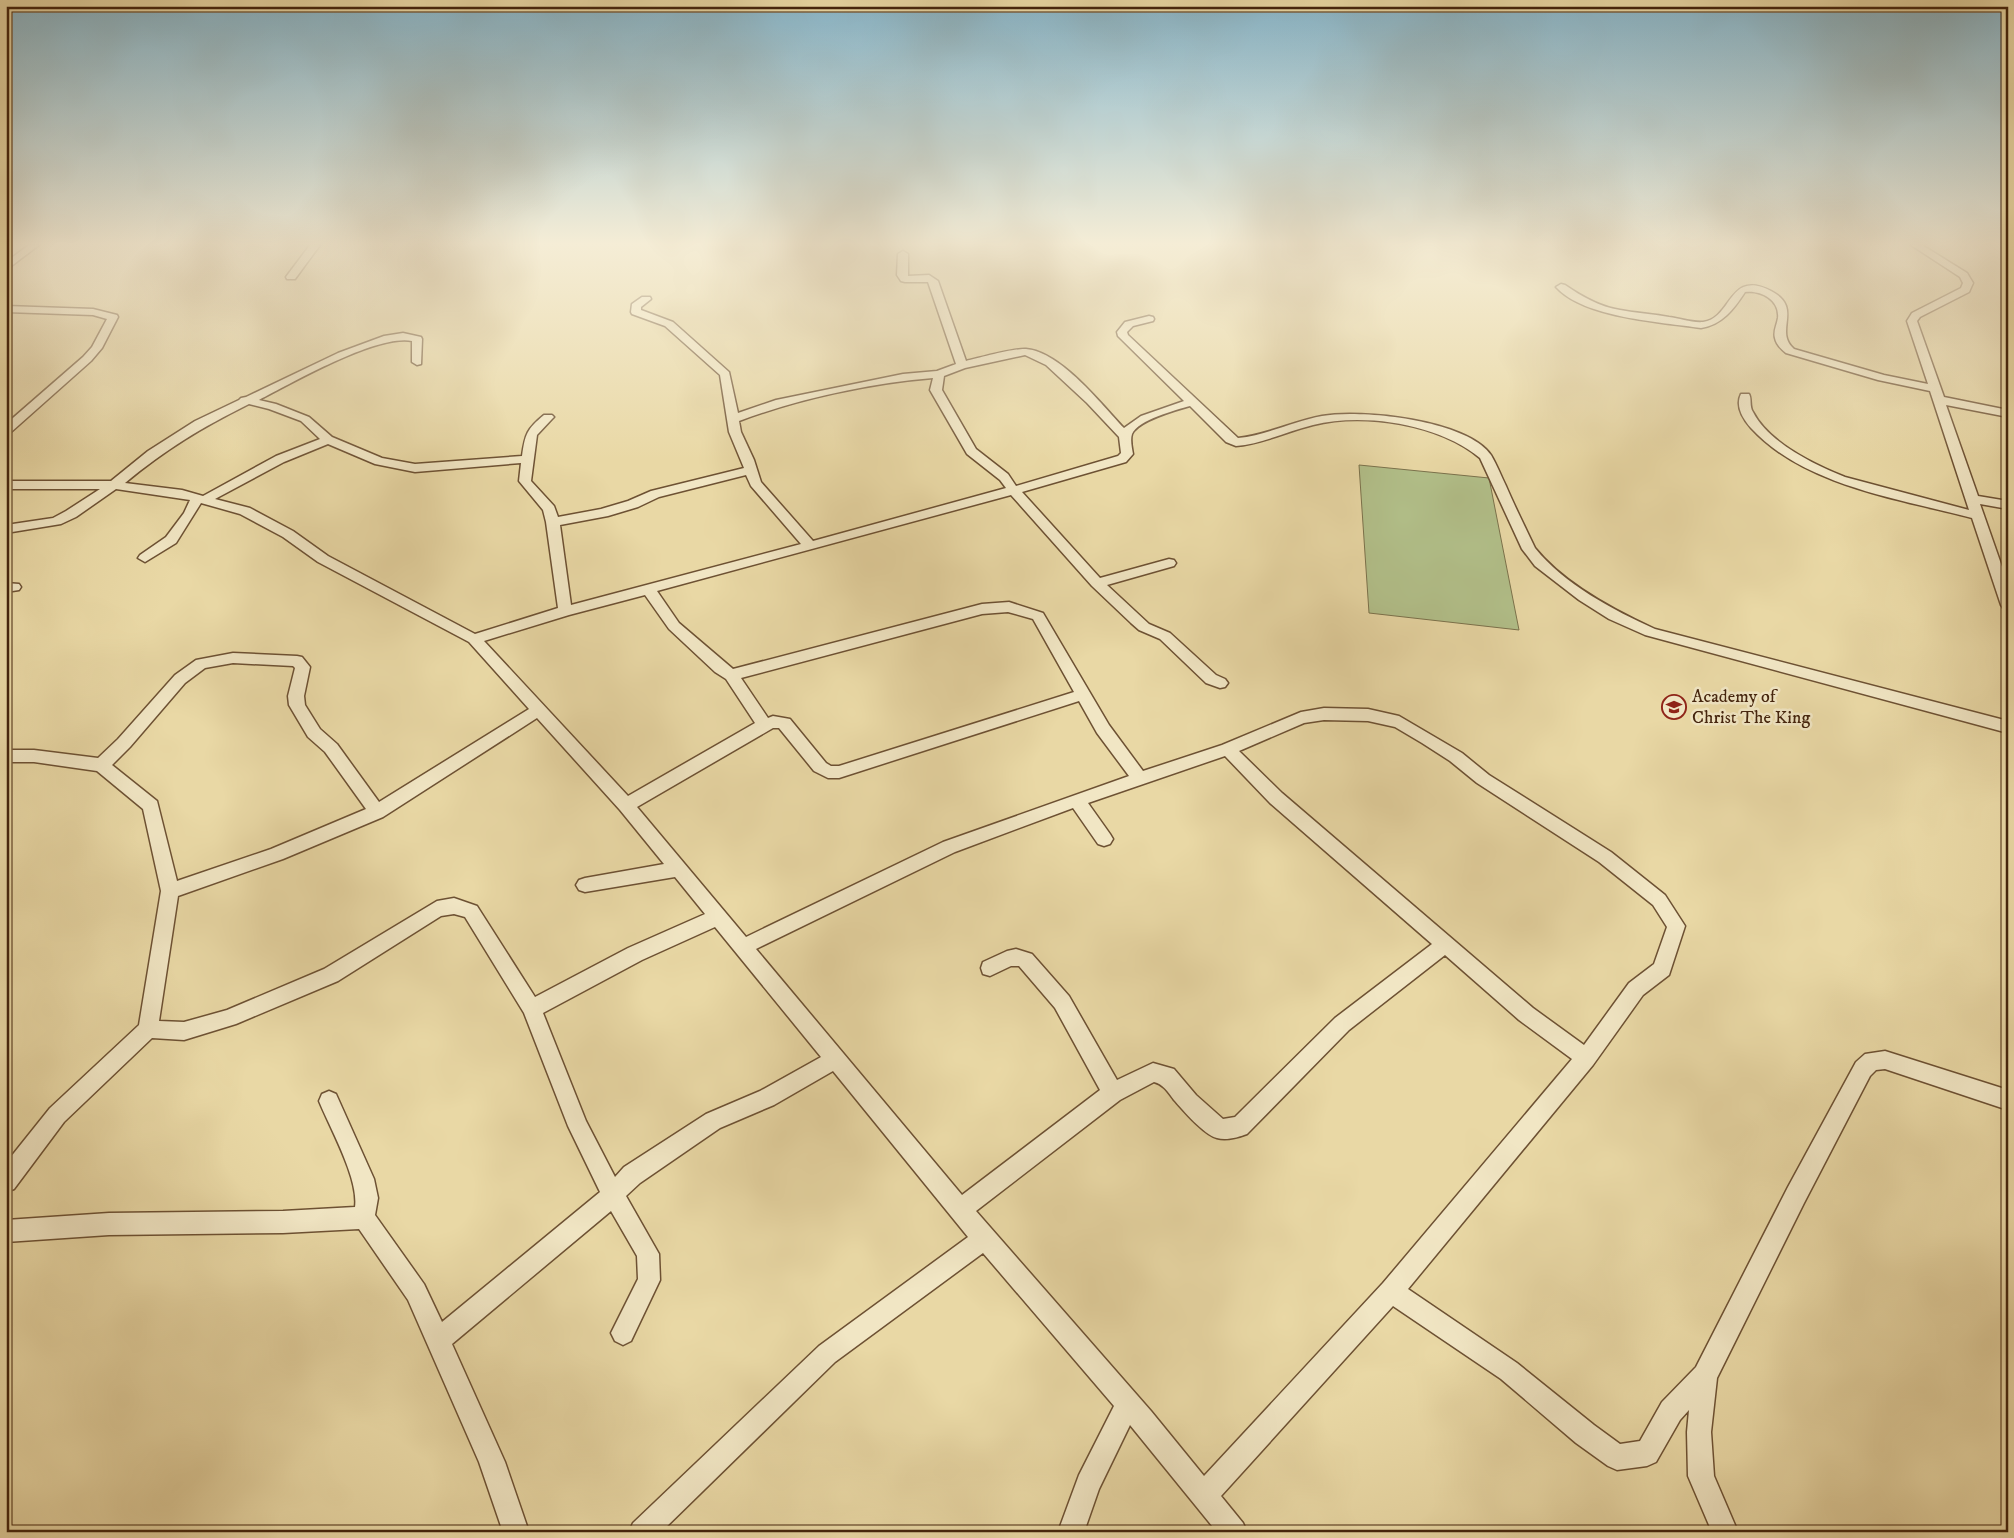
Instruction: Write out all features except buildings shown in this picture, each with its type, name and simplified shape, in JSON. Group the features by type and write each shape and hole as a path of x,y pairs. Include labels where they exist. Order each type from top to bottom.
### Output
{"street":[{"path":"6,430 87,359 97,348 112,317"},
{"path":"649,317 669,324 725,374 734,432 748,460 754,483 810,546"},
{"path":"945,317 954,349 962,365"},
{"path":"1650,317 1700,326 1709,324 1718,317"},
{"path":"1782,317 1779,331 1785,346 1790,350 1937,395 2008,414"},
{"path":"1915,317 1912,321 2005,591 2008,605"},
{"path":"1149,319 1129,324 1122,332 1122,336 1230,439 1236,442 1329,418 1347,417 1416,424 1462,438 1477,447 1485,456 1529,548 1540,562 1584,597 1614,616 1650,632 2008,727"},
{"path":"6,529 56,521 71,514 152,454 199,424 342,354 388,338 403,336 418,339 417,362"},
{"path":"733,419 776,403 903,377 940,374 962,365 1025,352 1034,352 1064,372 1125,436"},
{"path":"940,374 936,390 971,451 1004,477 1014,491 1097,583 1140,624 1165,636 1211,679 1220,683"},
{"path":"1745,396 1745,410 1756,427 1819,472 1841,480 1978,516"},
{"path":"245,400 272,406 305,419 328,440 379,461 415,468 527,459"},
{"path":"474,639 565,610 1014,491 1122,458 1127,454 1125,436 1128,428 1140,420 1192,402"},
{"path":"548,418 535,428 531,435 525,481 549,509 553,522 565,610"},
{"path":"145,558 171,540 202,498 280,459 328,440"},
{"path":"553,522 603,513 634,504 655,494 751,470"},
{"path":"6,485 114,484 202,498 245,511 288,534 323,559 474,639 626,805 677,870 960,1210 1128,1404 1234,1532"},
{"path":"1972,499 2008,505"},
{"path":"1097,583 1169,563"},
{"path":"648,589 674,626 720,668 731,675 764,725"},
{"path":"731,675 982,609 1009,607 1038,616 1103,730 1140,778"},
{"path":"101,765 124,743 180,679 201,664 233,658 297,661 303,667 296,696 297,705 314,733 331,748 377,812"},
{"path":"626,805 764,725 773,722 784,723 820,767 828,772 839,772 1084,694"},
{"path":"170,891 277,854 377,812 538,710"},
{"path":"743,947 948,847 1077,800 1228,749 1301,718 1324,714 1368,715 1399,722 1456,757 1483,779 1605,857 1659,900 1676,926 1662,969 1636,989 1586,1058 1391,1291 1204,1495"},
{"path":"1228,749 1276,798 1526,1014 1586,1058"},
{"path":"6,756 34,756 101,765 151,806 170,891 148,1029 58,1115 6,1181"},
{"path":"1077,800 1104,839"},
{"path":"585,885 677,870"},
{"path":"148,1029 184,1031 229,1018 331,975 437,909 454,906 471,911 532,1009 578,1126 612,1193 648,1254 649,1280 624,1333"},
{"path":"532,1009 635,954 718,917"},
{"path":"960,1210 1113,1093 1153,1072 1167,1076 1189,1102 1219,1129 1240,1127 1342,1024 1446,944"},
{"path":"990,968 1007,959 1016,957 1025,960 1062,1002 1113,1093"},
{"path":"438,1340 606,1202 612,1193 632,1175 713,1121 767,1098 836,1059"},
{"path":"1391,1291 1509,1371 1584,1434 1617,1457 1647,1453 1671,1412 1705,1376 1862,1069 1872,1061 1885,1060 2008,1100"},
{"path":"329,1101 363,1179 367,1198 364,1218 416,1292 492,1462 516,1532"},
{"path":"6,1231 109,1224 284,1222 364,1218"},
{"path":"642,1532 827,1354 985,1238"},
{"path":"1705,1376 1699,1432 1701,1476 1725,1532"},
{"path":"1071,1532 1088,1484 1128,1404"}],"green space":[{"path":"1359,465 1489,478 1519,630 1369,613"}],"place":[{"name":"Academy of Christ The King","path":"1674,707"}]}
